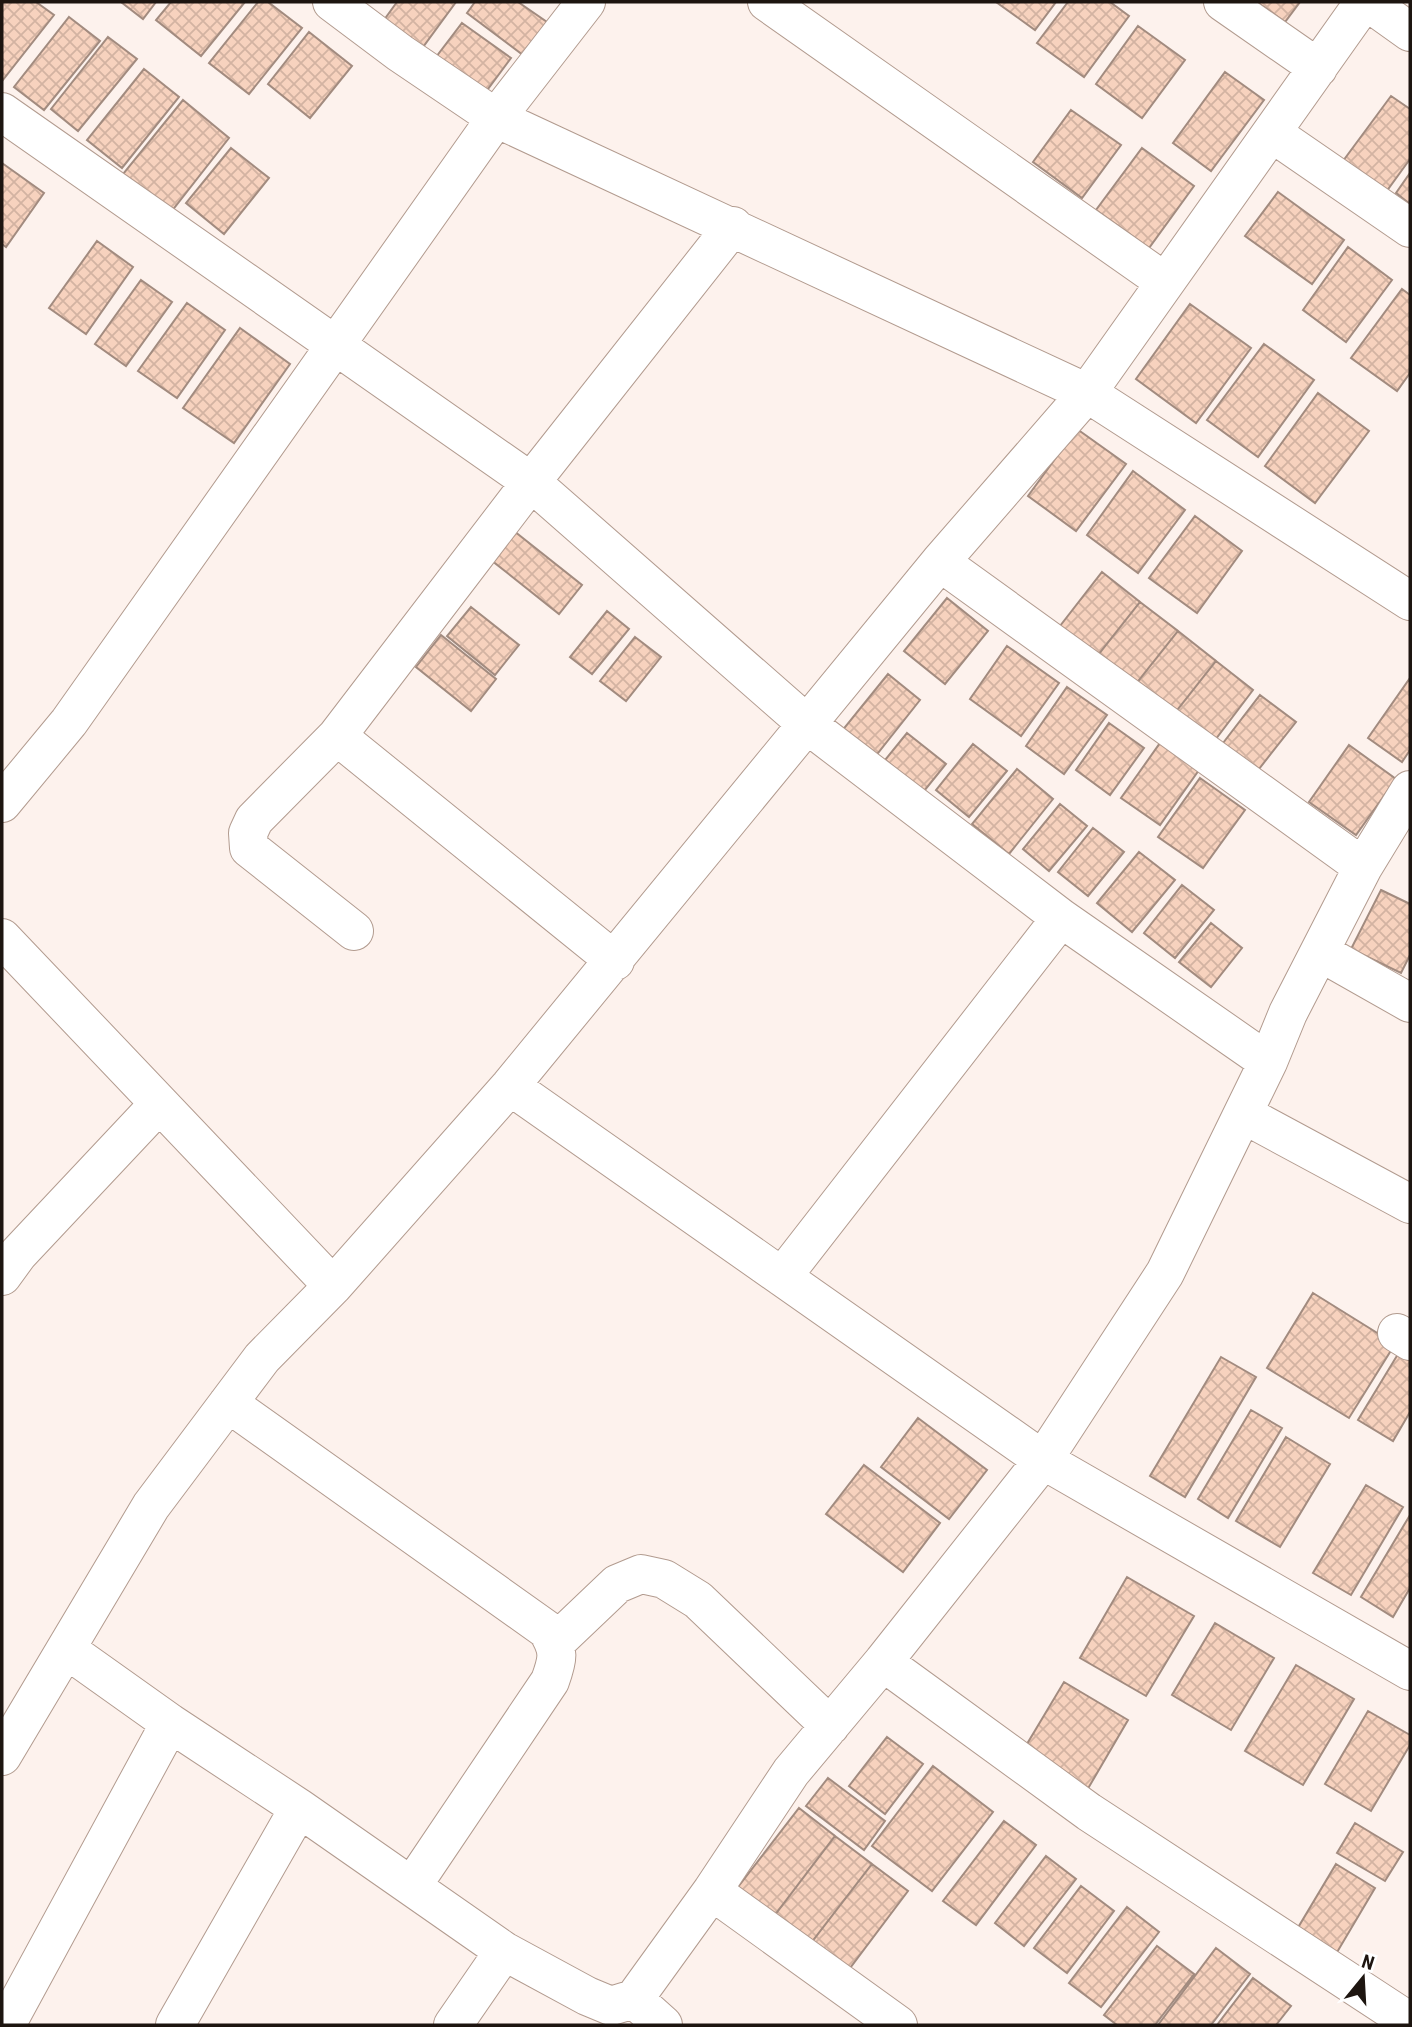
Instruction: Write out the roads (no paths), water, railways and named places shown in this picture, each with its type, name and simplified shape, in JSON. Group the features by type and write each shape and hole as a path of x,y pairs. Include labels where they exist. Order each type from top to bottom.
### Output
{"street":[{"path":"332,2 400,53 496,118 1087,393 1410,601"},
{"path":"2,803 69,722 496,118 586,2"},
{"path":"767,2 1165,282"},
{"path":"1223,2 1318,68"},
{"path":"2,1756 151,1506 262,1358 333,1286 510,1086 940,562 1087,393 1366,2 1410,32"},
{"path":"2,112 531,482 808,725 1061,918 1268,1062"},
{"path":"1272,134 1410,228"},
{"path":"354,930 249,849 248,832 254,820 337,736 531,482 733,226"},
{"path":"940,562 1363,867"},
{"path":"337,736 615,961"},
{"path":"66,1649 504,1951 611,2006 634,2000 712,1891 791,1772 883,1662 1043,1460 1165,1273 1268,1062 1288,1013 1363,867 1410,790"},
{"path":"782,1277 1061,918"},
{"path":"2,938 333,1286"},
{"path":"1320,952 1410,1003"},
{"path":"510,1086 1043,1460 1410,1671"},
{"path":"2,1276 18,1254 159,1104"},
{"path":"1243,1114 1410,1204"},
{"path":"228,1404 547,1630 555,1643 558,1660 550,1681 412,1886"},
{"path":"555,1643 617,1584 641,1574 664,1579 698,1600 830,1726"},
{"path":"883,1662 1089,1812 1410,2022"},
{"path":"6,2025 170,1723"},
{"path":"175,2025 299,1808"},
{"path":"712,1891 898,2025"},
{"path":"453,2025 504,1951"},
{"path":"634,2000 663,2025"}]}
